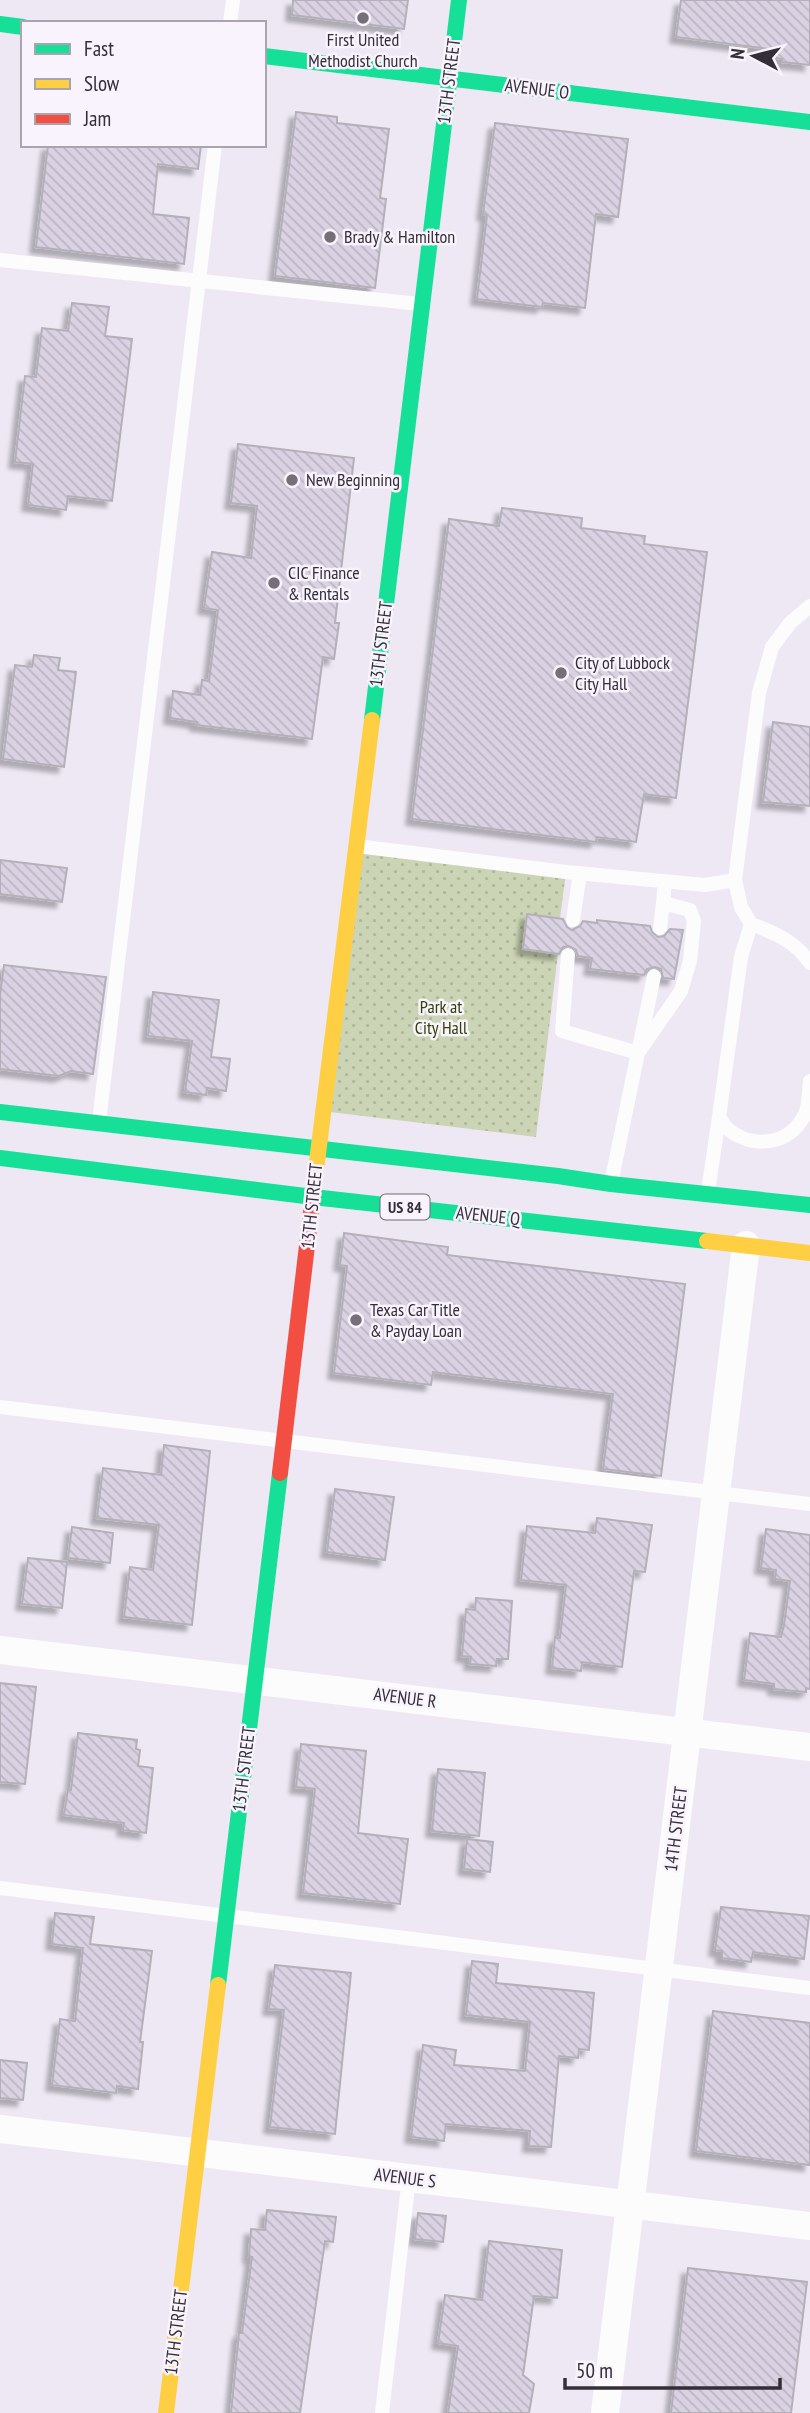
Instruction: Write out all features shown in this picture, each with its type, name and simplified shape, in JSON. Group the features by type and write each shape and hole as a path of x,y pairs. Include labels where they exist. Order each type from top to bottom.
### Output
{"main road":[{"name":"13TH STREET","path":"166,2413 317,1149 459,0"},
{"path":"0,19 21,26"},
{"name":"AVENUE O","path":"266,57 810,122"},
{"path":"0,1111 810,1205"},
{"name":"AVENUE Q","path":"0,1158 810,1253"}],"street":[{"name":"14TH STREET","path":"605,2413 746,1245"},
{"name":"AVENUE R","path":"0,1650 810,1747"},
{"name":"AVENUE S","path":"0,2129 810,2227"}],"lane":[{"path":"230,21 233,0"},
{"path":"99,1124 215,147"},
{"path":"0,260 422,304"},
{"path":"810,606 791,622 772,647 759,693 735,880 741,907 751,924 792,943 810,963"},
{"path":"356,846 705,885 735,880"},
{"path":"573,920 580,873"},
{"path":"660,928 665,881"},
{"path":"638,1054 681,991 691,961 695,921 690,910 663,903"},
{"path":"708,1193 741,957 751,924"},
{"path":"568,955 562,1031 638,1054"},
{"path":"611,1184 654,976"},
{"path":"719,1117 729,1130 748,1139 765,1143 782,1139 797,1128 806,1112 810,1082"},
{"path":"0,1407 810,1504"},
{"path":"0,1888 810,1987"},
{"path":"382,2413 409,2178"}],"green space":[{"name":"Park at City Hall","path":"356,846 566,872 560,918 527,914 523,949 558,953 536,1137 322,1111"}],"building":[{"name":"First United Methodist Church","path":"293,0 408,0 404,29 292,15"},
{"path":"681,0 810,0 810,65 782,62 782,59 776,58 777,50 676,37"},
{"name":"Brady & Hamilton","path":"296,112 337,117 337,123 389,129 380,198 386,199 375,288 275,276"},
{"path":"495,123 628,139 618,217 596,214 585,308 543,303 542,307 477,299 487,215 483,214"},
{"path":"48,147 201,147 198,169 158,164 153,214 189,218 184,264 36,247"},
{"path":"72,303 109,307 105,336 132,339 112,501 68,496 66,510 28,505 33,464 15,462 25,376 36,377 42,328 68,331"},
{"path":"238,444 354,458 335,623 339,623 334,659 323,657 312,739 196,725 197,722 170,718 173,691 200,695 202,680 209,681 218,610 204,608 212,552 251,558 257,506 231,503"},
{"name":"City of Lubbock City Hall","path":"502,508 582,518 581,528 645,536 644,544 707,552 676,798 644,794 636,842 597,837 596,842 412,819 449,519 499,526"},
{"path":"34,655 60,658 58,670 76,672 64,767 3,759 15,665 32,667"},
{"path":"773,722 810,727 810,806 763,802"},
{"path":"0,860 67,868 62,902 0,894"},
{"path":"527,914 563,919 572,930 583,921 597,923 597,920 650,926 658,937 664,936 670,929 683,930 674,979 663,978 661,969 655,967 647,969 644,975 590,969 592,958 578,956 576,950 569,946 563,947 559,954 523,949"},
{"path":"4,965 106,977 93,1074 71,1071 59,1076 0,1069 0,995"},
{"path":"153,992 219,1000 211,1057 230,1059 226,1091 207,1088 206,1095 185,1092 192,1041 148,1036"},
{"path":"344,1233 448,1247 447,1255 685,1284 661,1476 603,1469 613,1394 433,1372 431,1385 334,1373 347,1266 340,1265"},
{"path":"164,1445 210,1451 192,1625 124,1617 130,1567 153,1570 159,1525 97,1518 103,1468 161,1475"},
{"path":"335,1489 394,1497 385,1560 327,1552"},
{"path":"597,1518 652,1525 645,1572 634,1571 622,1667 582,1662 581,1671 552,1668 555,1637 560,1638 566,1585 521,1580 527,1526 595,1533"},
{"path":"72,1527 113,1533 110,1563 68,1558"},
{"path":"766,1529 810,1535 810,1689 806,1688 806,1692 774,1689 774,1684 744,1680 750,1633 781,1637 784,1625 790,1581 775,1579 776,1570 761,1568"},
{"path":"28,1558 67,1562 62,1608 22,1604"},
{"path":"476,1598 512,1601 508,1659 497,1659 496,1666 470,1664 471,1657 462,1656 466,1609 475,1610"},
{"path":"0,1683 36,1687 25,1784 0,1782"},
{"path":"78,1733 137,1740 136,1749 140,1750 138,1766 153,1768 146,1833 123,1830 124,1823 64,1815 68,1789 71,1790"},
{"path":"301,1744 366,1751 358,1833 408,1839 400,1904 303,1893 315,1789 296,1787"},
{"path":"438,1769 485,1773 479,1836 432,1831"},
{"path":"467,1839 493,1842 490,1872 464,1869"},
{"path":"721,1907 809,1916 804,1959 753,1952 751,1962 722,1958 722,1951 715,1950"},
{"path":"55,1913 94,1917 90,1944 152,1951 140,2042 143,2042 138,2089 117,2086 116,2093 52,2085 60,2019 75,2021 83,1948 52,1944"},
{"path":"472,1961 498,1964 496,1983 594,1993 589,2050 579,2049 578,2058 559,2056 551,2147 529,2146 530,2131 446,2124 444,2141 411,2137 423,2045 456,2050 454,2065 525,2071 530,2022 466,2015"},
{"path":"275,1965 351,1973 335,2134 270,2127 284,2010 269,2009"},
{"path":"713,2011 810,2023 810,2165 696,2151"},
{"path":"0,2060 27,2063 23,2100 0,2098"},
{"path":"267,2210 336,2217 333,2242 325,2241 300,2413 231,2413 239,2333 242,2333 252,2257 249,2257 251,2229 265,2230"},
{"path":"418,2213 446,2216 443,2242 415,2239"},
{"path":"489,2241 562,2250 557,2298 534,2296 523,2375 534,2384 529,2413 448,2413 458,2346 438,2343 445,2295 482,2300"},
{"path":"688,2268 807,2282 791,2413 671,2413"}],"traffic: fast":[{"path":"372,720 459,0"},
{"path":"0,24 21,27"},
{"path":"266,56 810,122"},
{"path":"0,1112 810,1205"},
{"path":"0,1158 313,1197 707,1241"},
{"path":"218,1985 280,1473"}],"traffic: slow":[{"path":"315,1178 372,720"},
{"path":"707,1241 810,1253"},
{"path":"166,2413 218,1985"}],"traffic: jam":[{"path":"280,1473 315,1178"}],"place":[{"name":"First United Methodist Church","path":"363,18"},
{"name":"Brady & Hamilton","path":"330,237"},
{"name":"New Beginning","path":"292,480"},
{"name":"CIC Finance & Rentals","path":"274,583"},
{"name":"City of Lubbock City Hall","path":"561,673"},
{"name":"Texas Car Title & Payday Loan","path":"356,1320"}]}
